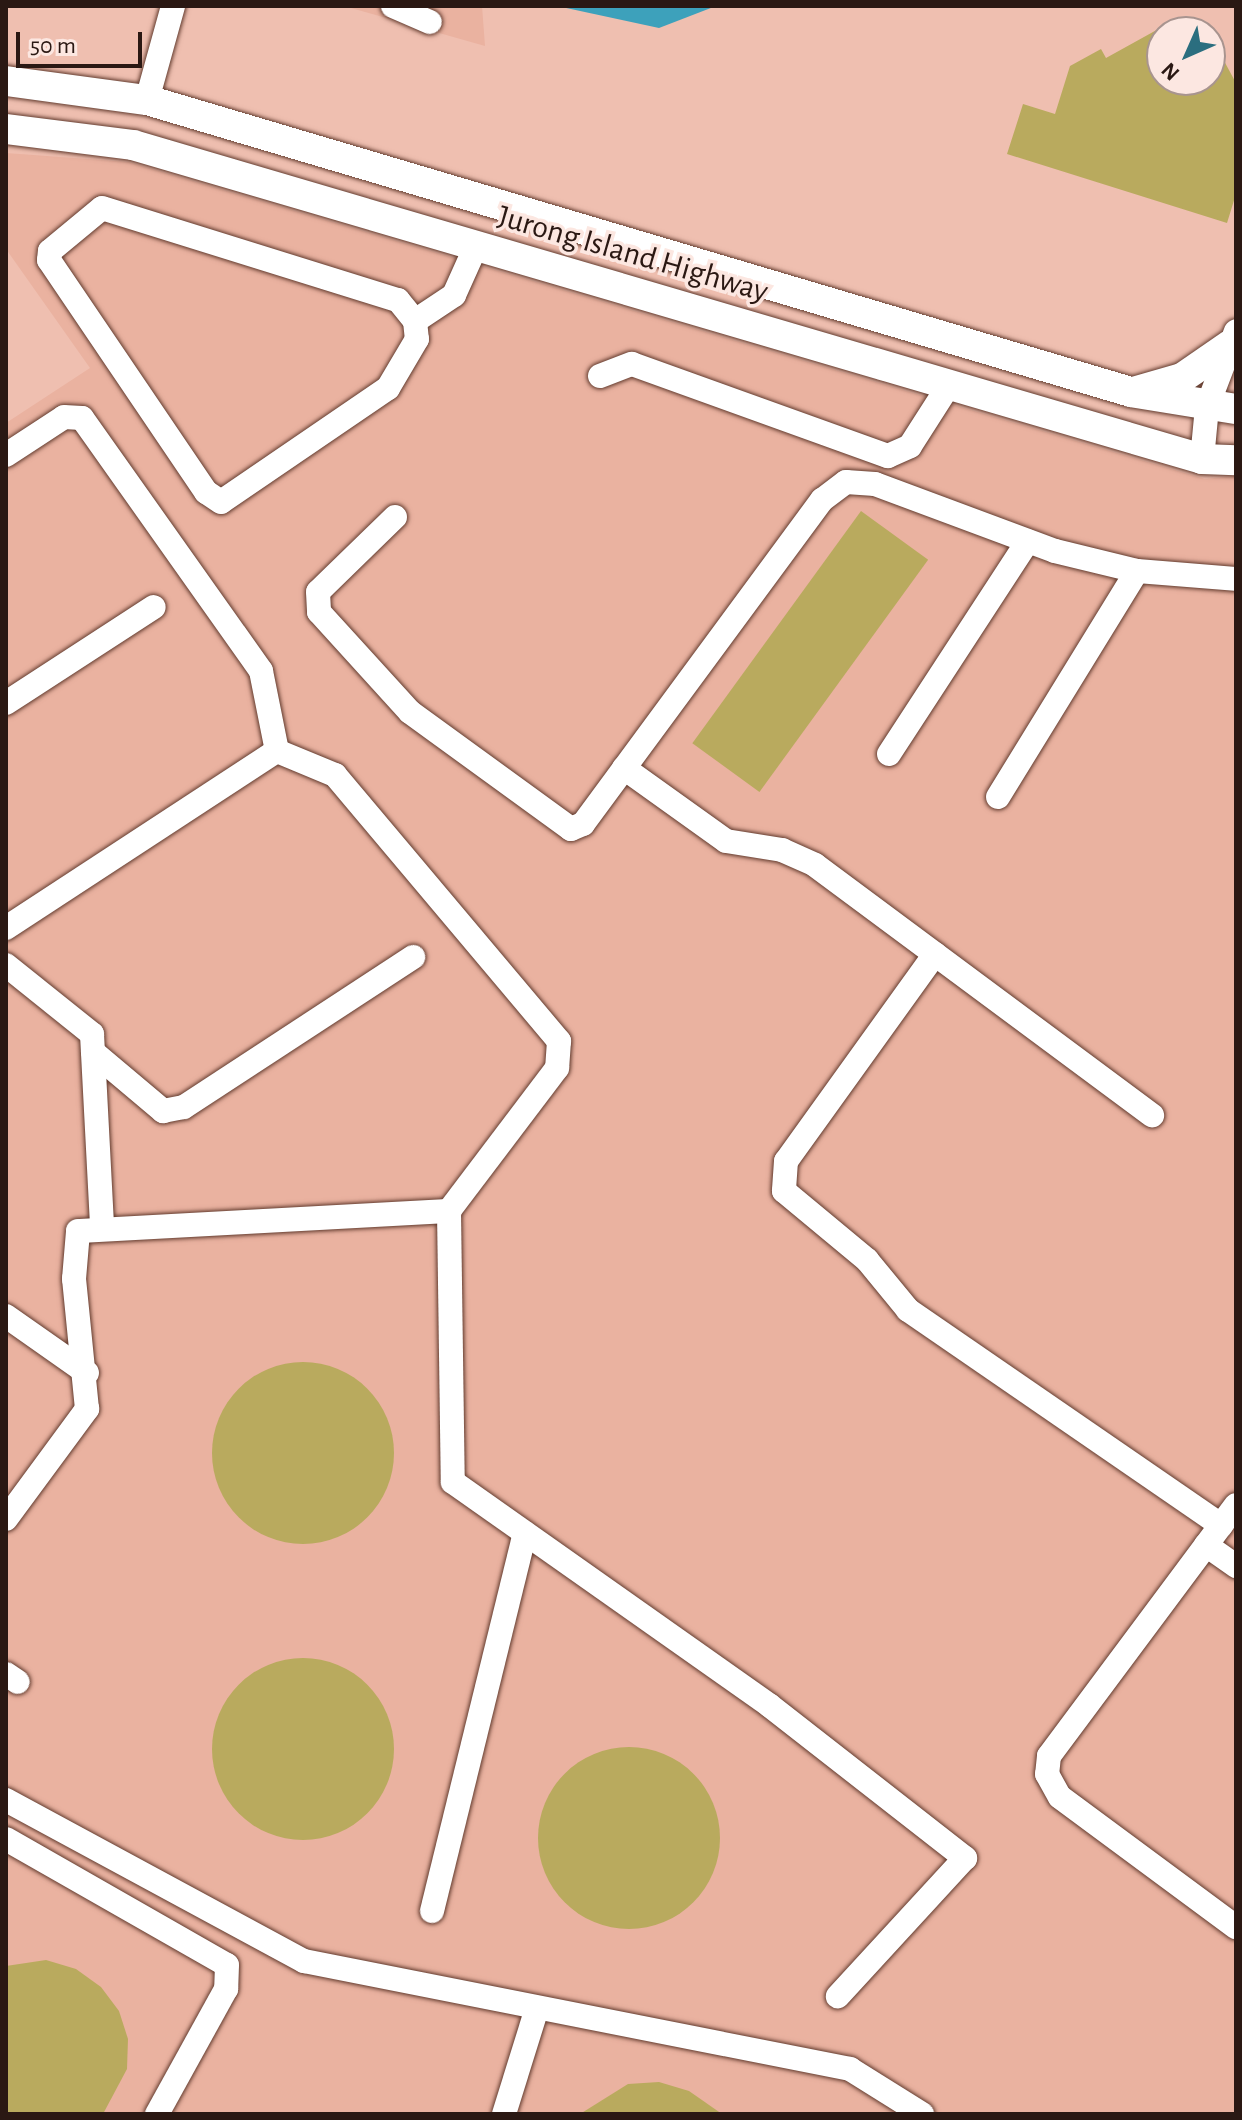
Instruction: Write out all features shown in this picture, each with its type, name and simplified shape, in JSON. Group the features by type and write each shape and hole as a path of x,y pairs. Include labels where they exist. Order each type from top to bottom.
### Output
{"main road":[{"name":"Jurong Island Highway","path":"6,81 147,100 1131,392 1222,408"},
{"name":"Jurong Island Highway","path":"6,129 133,145 1202,459 1236,460"},
{"path":"1131,392 1182,378 1233,338"}],"street":[{"path":"147,100 173,6"},
{"path":"393,6 430,22"},
{"path":"110,208 398,300 415,321 417,339 388,388 221,502 206,492 48,255 97,210 110,208"},
{"path":"415,321 454,295 476,246"},
{"path":"1202,459 1222,408 1233,338"},
{"path":"600,376 632,364 888,456 910,446 949,385"},
{"path":"6,455 64,417 82,418 261,671 277,751"},
{"path":"395,517 315,597 319,612 394,698 571,829 583,824 836,487 856,480 875,484 1028,541 1137,571 1236,579"},
{"path":"889,754 1028,541"},
{"path":"998,797 1137,571"},
{"path":"6,703 154,607"},
{"path":"6,928 277,751"},
{"path":"277,751 335,775 559,1041 557,1068 449,1211 453,1482 769,1705 965,1858 838,1996"},
{"path":"624,768 726,841 798,854 1152,1115"},
{"path":"935,954 786,1161 784,1191 867,1260 908,1310 1221,1525"},
{"path":"93,1052 163,1111 184,1107 413,957"},
{"path":"6,965 92,1034 102,1225"},
{"path":"6,1519 83,1417 87,1373 72,1246 78,1231 102,1225 449,1211"},
{"path":"6,1316 87,1373"},
{"path":"1236,1505 1049,1756 1047,1774 1060,1797 1236,1927"},
{"path":"432,1911 525,1533"},
{"path":"1206,1545 1236,1566"},
{"path":"6,1800 304,1961 850,2069 922,2114"},
{"path":"6,1839 227,1965 226,1989 157,2114"},
{"path":"504,2114 537,2008"}],"shaded area":[{"path":"344,6 482,6 485,46"},
{"path":"6,153 128,162 1205,479 1236,476 1236,2114 6,2114 6,423 90,368 6,249"}],"water":[{"path":"557,6 716,6 659,28"}],"building":[{"path":"1146,36 1146,96 1226,96 1226,65 1236,83 1236,194 1227,223 1007,154 1023,104 1055,114 1070,66 1101,49 1106,58"},
{"path":"861,511 928,560 759,792 692,743"},
{"path":"303,1362 338,1369 354,1377 367,1389 379,1402 387,1418 394,1453 387,1488 379,1504 367,1517 354,1529 338,1537 303,1544 268,1537 252,1529 239,1517 227,1504 219,1488 212,1453 219,1418 227,1402 239,1389 252,1377 268,1369"},
{"path":"303,1658 338,1665 354,1673 367,1685 379,1698 387,1714 394,1749 387,1784 379,1800 367,1813 354,1825 338,1833 303,1840 268,1833 252,1825 239,1813 227,1800 219,1784 212,1749 219,1714 227,1698 239,1685 252,1673 268,1665"},
{"path":"629,1747 664,1754 680,1762 693,1774 705,1787 713,1803 720,1838 713,1873 705,1889 693,1902 680,1914 664,1922 629,1929 594,1922 578,1914 565,1902 553,1889 545,1873 538,1838 545,1803 553,1787 565,1774 578,1762 594,1754"},
{"path":"46,1960 76,1969 101,1987 119,2011 128,2039 127,2069 103,2114 6,2114 6,1966"},
{"path":"659,2082 689,2091 722,2114 580,2114 628,2084"}]}
